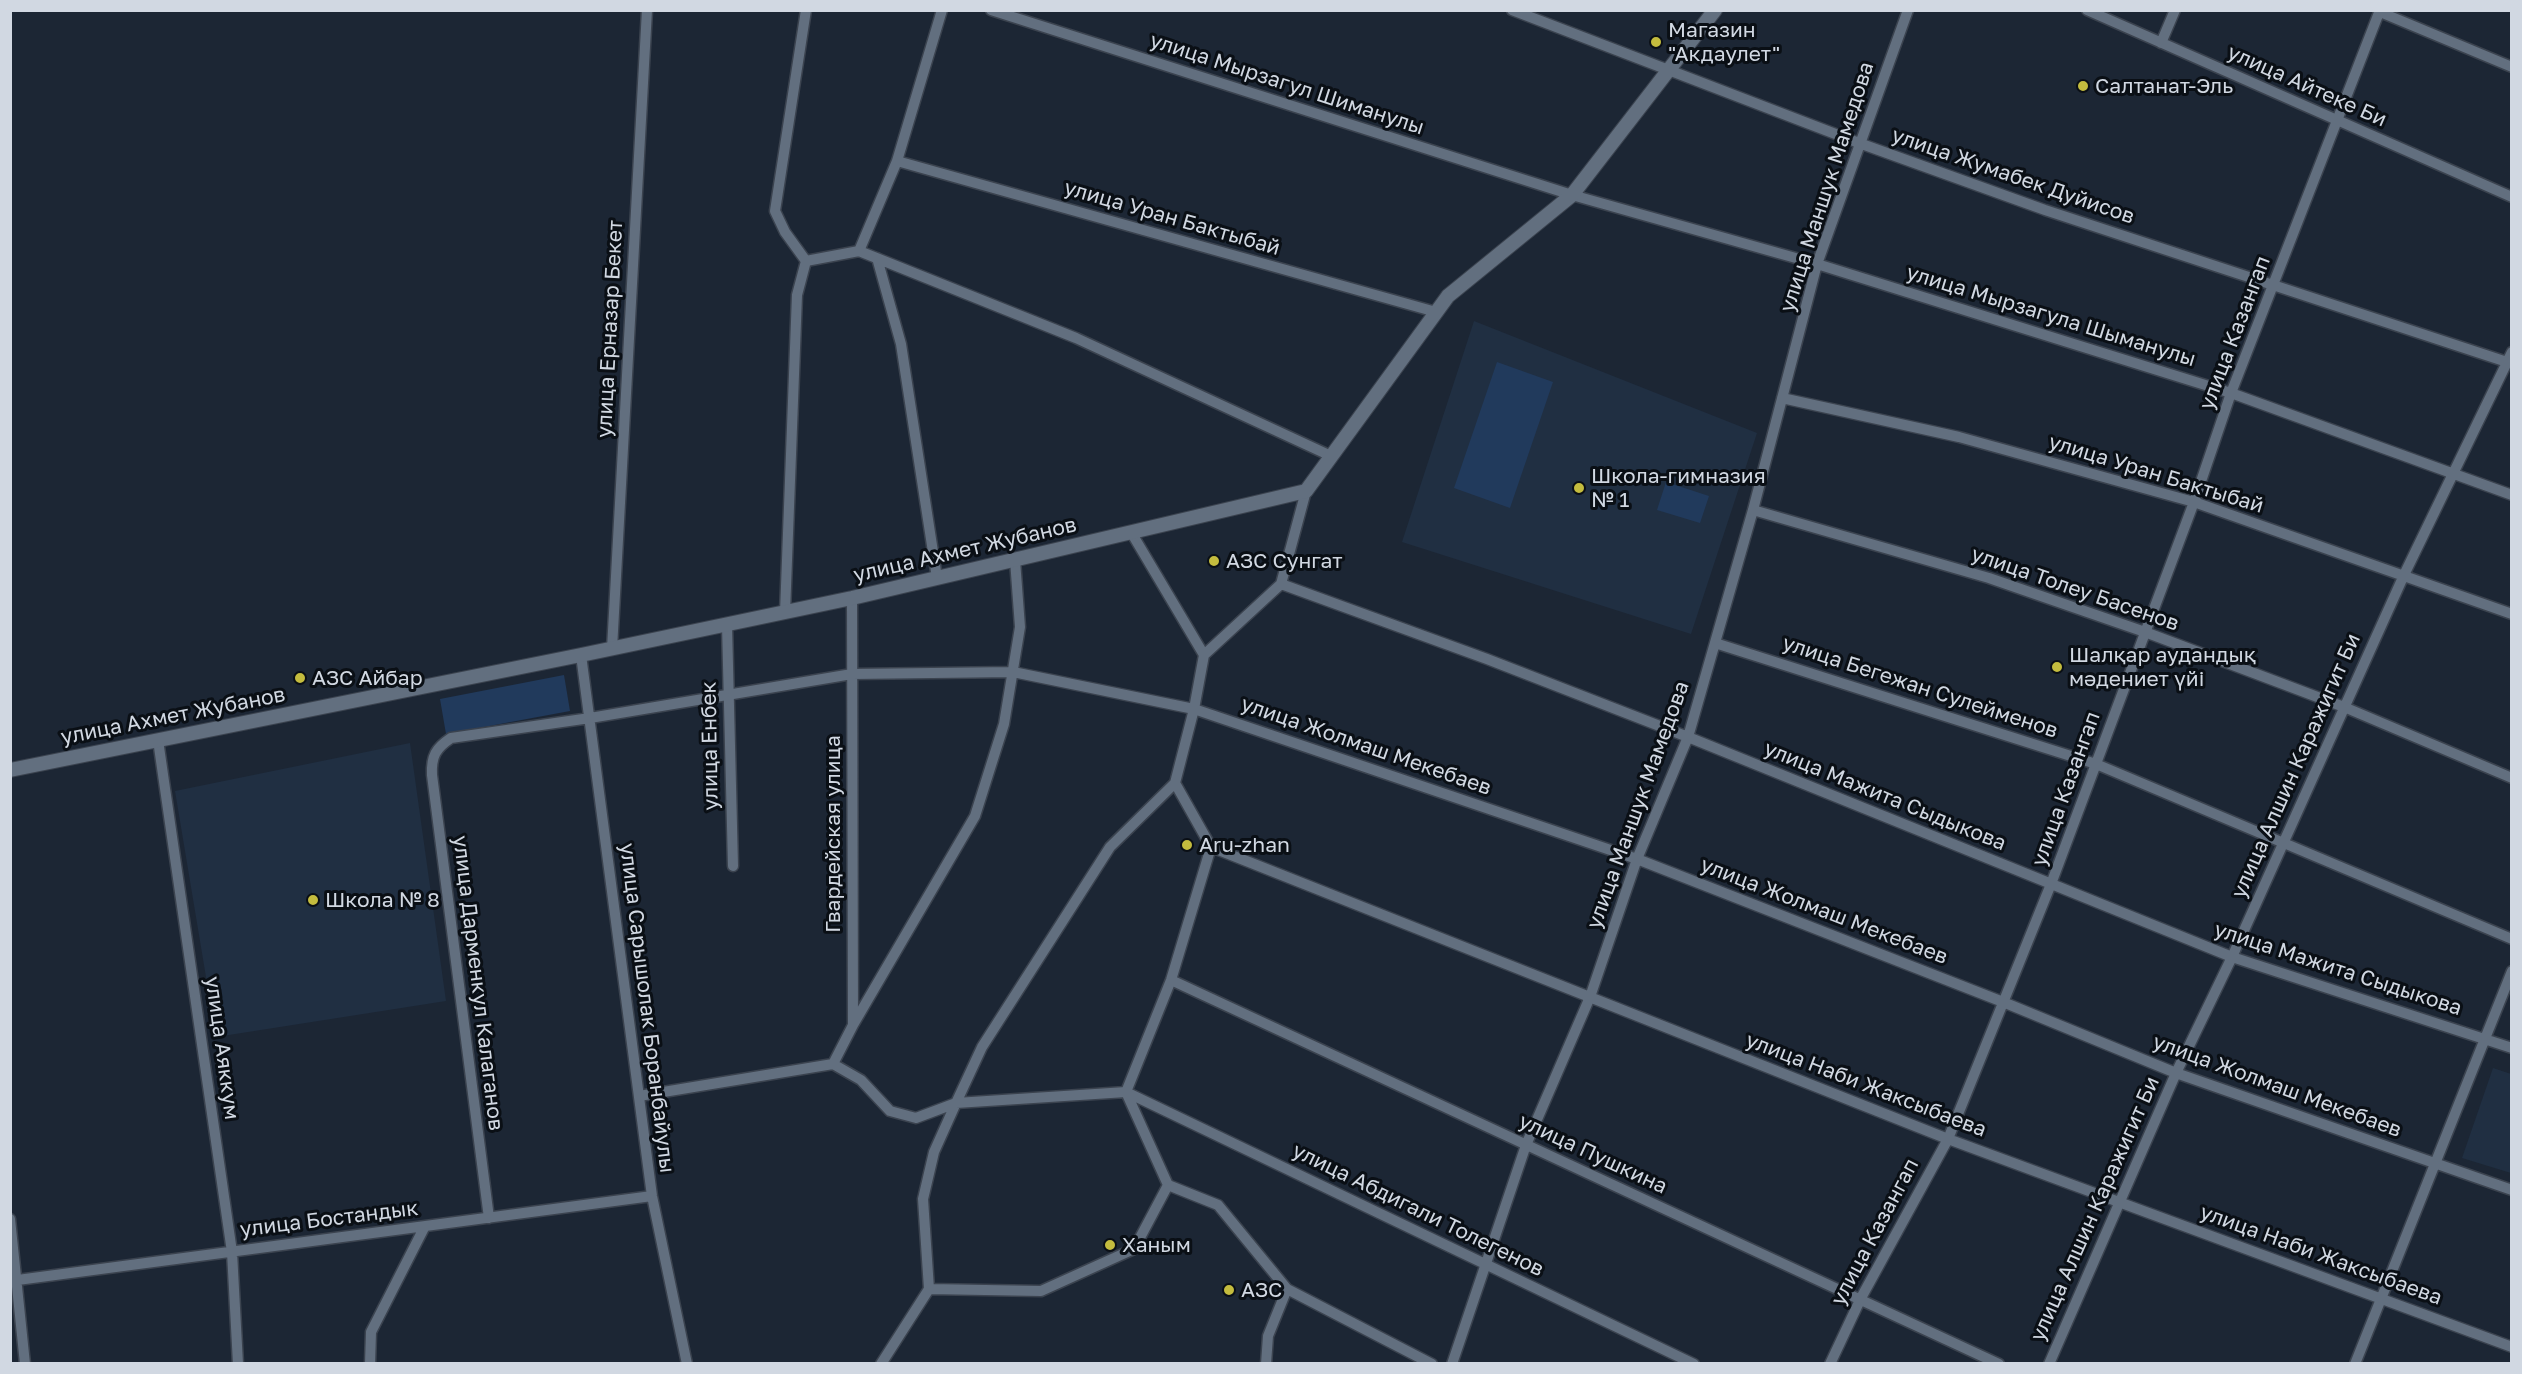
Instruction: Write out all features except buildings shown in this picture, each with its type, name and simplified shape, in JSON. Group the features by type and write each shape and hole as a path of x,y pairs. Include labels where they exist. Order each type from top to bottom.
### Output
{"main road":[{"path":"1306,491 1448,296 1572,195 1715,10"},
{"name":"улица Ахмет Жубанов","path":"10,770 784,613 1306,491"}],"street":[{"name":"улица Ерназар Бекет","path":"612,649 647,10"},
{"path":"806,10 775,211 785,232 806,261"},
{"path":"859,251 897,161 942,10"},
{"name":"улица Мырзагул Шиманулы","path":"991,10 1572,195"},
{"name":"улица Жумабек Дуйисов","path":"1512,10 1859,143 2045,210 2509,357"},
{"name":"улица Маншук Мамедова","path":"1452,1364 1526,1145 1590,997 1637,859 1688,737 1753,510 1817,264 1908,10"},
{"name":"улица Айтеке Би","path":"2087,10 2511,197"},
{"path":"2161,44 2175,10"},
{"path":"2380,11 2511,67"},
{"name":"улица Казангап","path":"1830,1364 1861,1298 1947,1139 2052,884 2194,502 2231,393 2380,11"},
{"name":"улица Уран Бактыбай","path":"897,161 1436,312"},
{"name":"улица Мырзагула Шыманулы","path":"1572,195 1817,264 2231,393 2511,495"},
{"path":"806,261 859,251 1076,338 1331,456"},
{"path":"877,258 901,344 937,578"},
{"path":"784,613 797,295 806,261"},
{"name":"улица Алшин Каражигит Би","path":"2049,1364 2176,1073 2232,957 2404,575 2509,357"},
{"name":"улица Уран Бактыбай","path":"1782,398 1959,437 2194,502 2511,614"},
{"path":"881,1364 929,1289 922,1199 934,1152 982,1047 1110,847 1175,783 1194,709 1204,655 1281,584 1306,491"},
{"name":"улица Толеу Басенов","path":"1753,510 1989,578 2145,632 2344,707 2511,778"},
{"path":"1131,532 1204,655"},
{"path":"853,1025 975,816 1004,724 1020,627 1015,560"},
{"name":"улица Мажита Сыдыкова","path":"1281,584 1486,659 1688,737 2232,957 2511,1048"},
{"name":"Гвардейская улица","path":"833,1064 853,1025 852,598"},
{"name":"улица Енбек","path":"727,625 733,866"},
{"name":"улица Бегежан Сулейменов","path":"1715,643 2096,764 2511,939"},
{"name":"улица Сарышолак Боранбайулы","path":"581,655 652,1196 687,1364"},
{"name":"улица Жолмаш Мекебаев","path":"434,752 451,738 590,718 852,674 1012,672 1194,709 1637,859 2003,1002 2176,1073 2511,1190"},
{"name":"улица Аяккум","path":"158,740 232,1252 238,1364"},
{"name":"улица Дарменкул Калаганов","path":"434,752 432,775 489,1218"},
{"path":"1175,783 1211,847 1171,980 1126,1092 1168,1185 1218,1205 1287,1289 1432,1364"},
{"name":"улица Наби Жаксыбаева","path":"1211,847 1947,1139 2511,1347"},
{"path":"2355,1364 2511,971"},
{"name":"улица Пушкина","path":"1171,980 1861,1298 1999,1364"},
{"path":"639,1096 833,1064 861,1080 890,1111 916,1118 956,1102 1126,1092"},
{"name":"улица Абдигали Толегенов","path":"1126,1092 1694,1364"},
{"path":"929,1289 1041,1291 1134,1249 1168,1185"},
{"name":"улица Бостандык","path":"14,1280 652,1196"},
{"path":"10,1219 14,1280 25,1364"},
{"path":"370,1364 370,1332 425,1226"},
{"path":"1266,1364 1268,1336 1287,1289"}],"shaded area":[{"name":"Школа-гимназия № 1","path":"1474,321 1757,433 1691,634 1402,542"},
{"path":"1497,362 1553,382 1510,508 1454,488"},
{"path":"1666,482 1709,496 1700,523 1657,510"},
{"path":"564,675 570,711 446,734 440,699"},
{"name":"Школа № 8","path":"410,743 446,1001 216,1037 175,791"},
{"path":"2493,1068 2511,1074 2511,1173 2462,1158"}],"place":[{"name":"Магазин \"Акдаулет\"","path":"1656,42"},
{"name":"Салтанат-Эль","path":"2083,86"},
{"name":"Школа-гимназия № 1","path":"1579,488"},
{"name":"АЗС Сунгат","path":"1214,561"},
{"name":"Шалқар аудандық мәдениет үйі","path":"2057,667"},
{"name":"АЗС Айбар","path":"300,678"},
{"name":"Aru-zhan","path":"1187,845"},
{"name":"Школа № 8","path":"313,900"},
{"name":"Ханым","path":"1110,1245"},
{"name":"АЗС","path":"1229,1290"}]}
